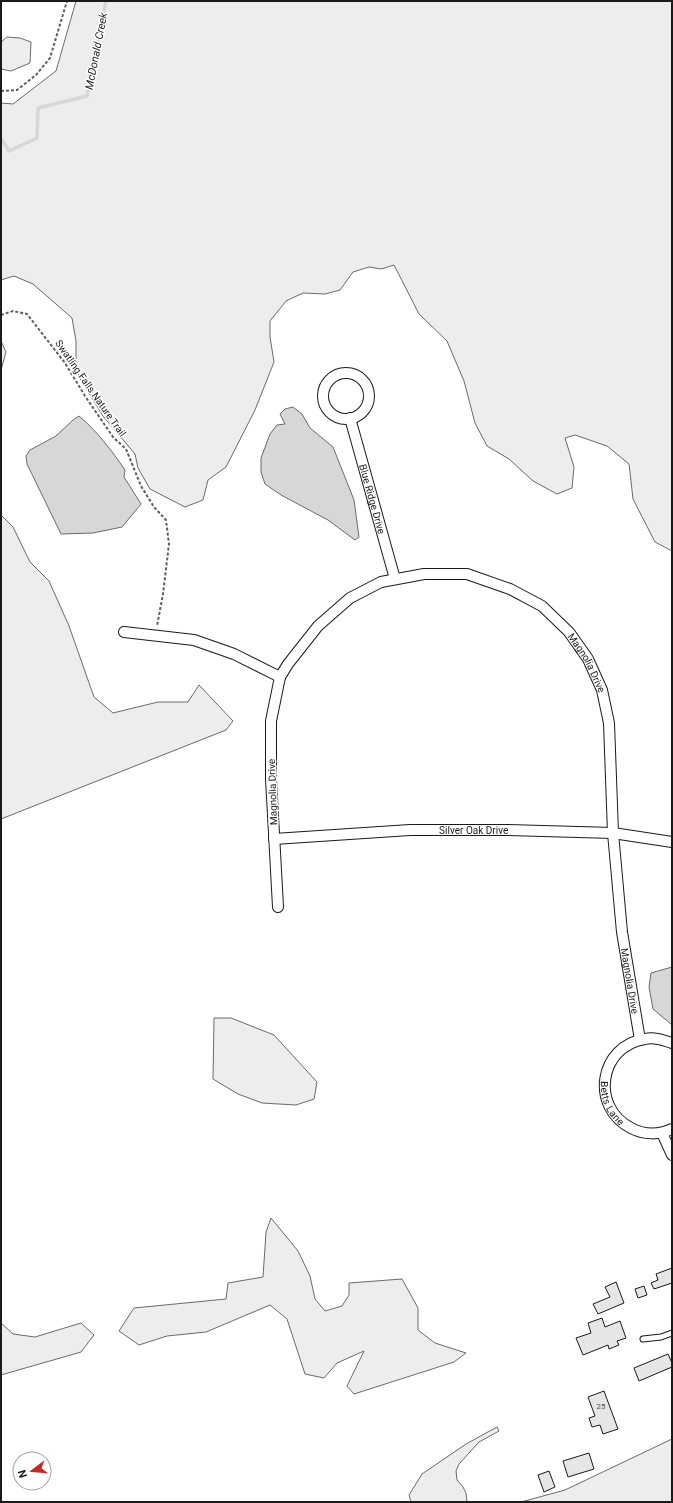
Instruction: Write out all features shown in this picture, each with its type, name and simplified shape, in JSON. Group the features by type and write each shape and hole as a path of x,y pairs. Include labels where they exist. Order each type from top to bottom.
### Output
{"street":[{"path":"348,372 356,374 367,385 369,393 369,400 366,407 361,413 350,418 340,418 333,415 327,410 322,396 327,381 340,373 348,372"},
{"name":"Blue Ridge Drive","path":"350,418 395,579"},
{"name":"Magnolia Drive","path":"278,907 271,779 271,722 280,677 288,664 318,626 350,598 381,582 424,574 467,574 510,589 542,606 568,632 588,659 602,690 609,723 613,833 622,932 640,1040"},
{"path":"124,632 194,640 234,654 280,677"},
{"name":"Silver Oak Drive","path":"274,839 410,830 506,830 613,833 672,842"},
{"name":"Betts Lane","path":"672,1043 660,1039 646,1038 632,1042 620,1050 611,1060 606,1073 604,1087 606,1101 613,1114 623,1124 636,1131 650,1134 667,1131 672,1155"}],"lane":[{"path":"643,1339 662,1337 672,1332"}],"path":[{"path":"1,90 17,90 36,75 50,58 67,1"},
{"name":"Swatling Falls Nature Trail","path":"1,315 13,311 27,314 65,363 113,437 126,449 141,486 154,507 166,520 169,544 163,594 155,635"}],"shaded area":[{"path":"76,1 672,1 672,551 655,542 633,499 629,464 607,446 575,435 565,438 574,467 572,488 557,494 533,481 509,459 487,446 475,423 464,381 447,341 419,314 394,265 381,269 369,267 353,272 340,290 325,294 303,293 286,301 270,321 270,337 274,362 255,410 226,467 208,480 203,500 185,507 150,489 138,468 135,454 103,416 79,377 76,361 76,341 72,318 33,284 14,276 1,280 1,103 13,104 56,71"},
{"path":"7,37 20,38 31,42 30,63 11,71 1,69 1,42"},
{"path":"1,341 6,352 1,370"},
{"path":"293,407 302,414 310,428 333,447 354,500 359,537 355,540 328,520 281,495 265,484 261,472 261,458 270,434 277,425 285,424 280,414 285,409"},
{"path":"79,416 98,435 125,470 124,477 141,504 122,527 93,533 61,534 27,464 26,456 30,450 56,436"},
{"path":"1,515 13,527 30,562 49,581 69,626 94,697 113,713 158,702 188,702 199,685 233,721 226,730 1,819"},
{"path":"672,967 672,1025 653,1009 649,987 651,973"},
{"path":"214,1018 231,1018 274,1035 317,1082 314,1099 296,1105 262,1103 238,1094 213,1079"},
{"path":"271,1218 298,1251 310,1276 315,1299 325,1311 342,1306 349,1295 349,1283 402,1279 418,1308 418,1330 435,1343 466,1353 454,1362 354,1394 347,1386 364,1351 337,1363 324,1378 305,1374 287,1319 270,1305 206,1332 167,1336 139,1345 119,1331 134,1308 226,1299 228,1283 263,1277 266,1232"},
{"path":"1,1323 13,1334 35,1337 81,1323 94,1335 81,1352 1,1375"},
{"path":"497,1427 499,1431 479,1442 459,1464 456,1471 457,1480 466,1493 467,1502 411,1502 409,1495 422,1474 466,1444"},
{"path":"672,1439 672,1502 521,1502 565,1490"}],"building":[{"path":"672,1268 672,1283 654,1289 651,1283 658,1280 656,1274"},
{"path":"616,1282 624,1303 598,1314 593,1304 610,1297 605,1287"},
{"path":"644,1286 647,1295 638,1298 635,1289"},
{"path":"602,1318 605,1327 620,1321 626,1338 617,1341 619,1345 609,1349 608,1345 583,1355 576,1338 591,1333 588,1323"},
{"path":"668,1354 672,1367 639,1381 634,1368"},
{"path":"604,1391 618,1429 603,1434 600,1425 592,1427 589,1418 595,1416 588,1397"},
{"path":"589,1453 594,1469 568,1477 563,1461"},
{"path":"549,1471 555,1487 544,1492 538,1475"}],"waterway":[{"name":"McDonald Creek","path":"1,138 9,151 37,138 38,108 87,96 106,1"}]}
